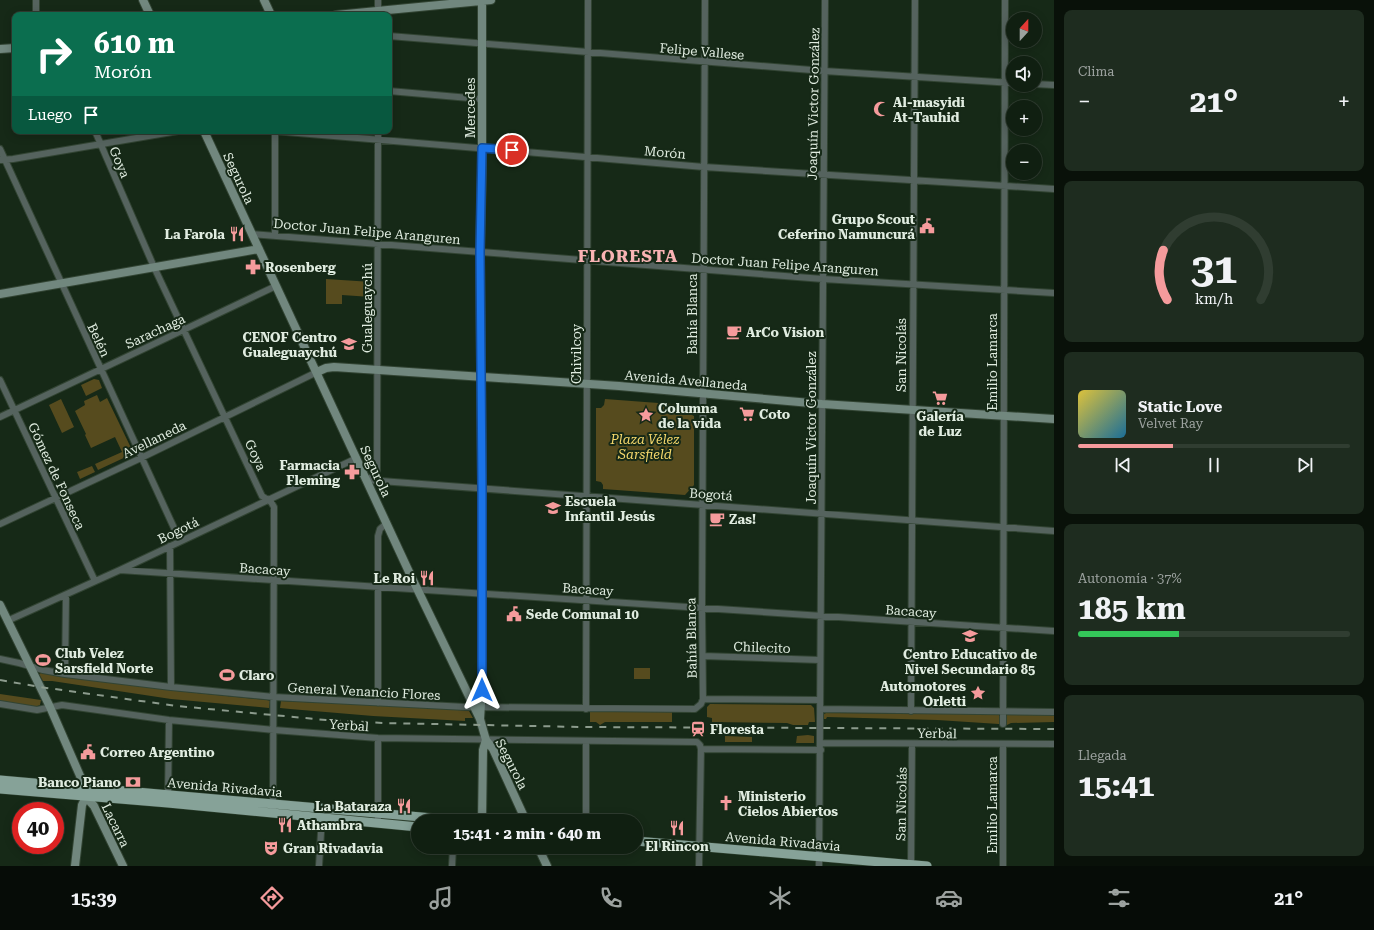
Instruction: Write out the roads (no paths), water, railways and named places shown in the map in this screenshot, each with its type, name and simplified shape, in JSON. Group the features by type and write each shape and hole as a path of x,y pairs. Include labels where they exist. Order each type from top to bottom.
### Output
{"main road":[{"name":"Avenida Rivadavia","path":"0,780 85,792"},
{"name":"Avenida Rivadavia","path":"0,789 85,792 273,808 322,813 378,823 411,826"},
{"name":"Avenida Rivadavia","path":"322,813 378,813 411,816"},
{"name":"Avenida Rivadavia","path":"643,842 699,846 819,862 927,866"}],"street":[{"path":"36,0 36,12"},
{"path":"143,0 149,12"},
{"path":"264,0 270,12"},
{"path":"378,0 378,12"},
{"name":"Mercedes","path":"480,719 477,707 482,690 480,252 482,0"},
{"path":"386,12 491,0"},
{"name":"Chivilcoy","path":"586,709 588,0"},
{"name":"Bahía Blanca","path":"703,699 702,504 705,0"},
{"name":"Joaquín Victor González","path":"819,862 825,0"},
{"name":"San Nicolás","path":"911,711 912,285 915,0"},
{"name":"Emilio Lamarca","path":"1003,724 1005,0"},
{"name":"Felipe Vallese","path":"392,36 704,62 1004,83"},
{"path":"0,49 12,48"},
{"path":"1042,84 1054,85"},
{"path":"392,91 481,99"},
{"name":"Goya","path":"96,134 183,330 262,496 273,505 275,511 273,808"},
{"path":"3,160 160,134"},
{"name":"Segurola","path":"205,134 466,692 477,707"},
{"path":"274,134 275,236"},
{"name":"Morón","path":"313,134 823,175 1054,189"},
{"name":"Gualeguaychú","path":"367,480 375,475 377,471 378,134"},
{"name":"Belén","path":"0,149 3,160 180,541"},
{"name":"Doctor Juan Felipe Aranguren","path":"252,234 823,279 1054,293"},
{"path":"0,294 259,249"},
{"name":"Sarachaga","path":"0,417 276,286"},
{"name":"Avenida Avellaneda","path":"317,372 326,368 334,367 587,384 822,404 1054,419"},
{"name":"Avellaneda","path":"0,524 141,458 317,372"},
{"name":"Gómez de Fonseca","path":"0,380 95,581"},
{"name":"Bogotá","path":"8,621 357,458"},
{"name":"Bogotá","path":"367,480 1054,531"},
{"path":"378,703 378,536 380,529 387,523"},
{"path":"170,546 171,687"},
{"name":"Bacacay","path":"120,570 1054,631"},
{"path":"65,674 66,595"},
{"name":"Lacarra","path":"1,609 50,707 75,764 85,792 94,806 123,866"},
{"name":"Chilecito","path":"702,656 820,660"},
{"name":"General Venancio Flores","path":"0,659 65,674 171,687 274,697 378,703 477,707 695,710 701,704 703,699"},
{"path":"466,692 474,694 482,690"},
{"path":"703,699 820,700"},
{"name":"Yerbal","path":"0,704 37,710 62,705 169,720 378,738 693,742 700,746 1054,744"},
{"path":"820,709 1054,712"},
{"name":"Segurola","path":"480,719 486,740 493,749 523,814"},
{"path":"168,799 169,720"},
{"path":"378,738 378,823"},
{"path":"482,814 483,750 486,740"},
{"path":"586,741 586,814"},
{"name":"San Nicolás","path":"911,865 912,744"},
{"name":"Emilio Lamarca","path":"1003,744 1003,866"},
{"path":"699,866 700,746"},
{"path":"483,765 487,761 491,760 500,764"},
{"path":"75,866 82,805 85,792"},
{"path":"319,866 322,813"},
{"path":"452,866 453,854"},
{"path":"541,854 547,866"}],"railway":[{"path":"0,680 177,706 326,720 383,723 582,727 1054,729"}],"place":[{"name":"Al-masyidi At-Tauhid","path":"881,109"},
{"name":"Grupo Scout Ceferino Namuncurá","path":"927,226"},
{"name":"La Farola","path":"237,234"},
{"name":"Rosenberg","path":"253,267"},
{"name":"ArCo Vision","path":"734,332"},
{"name":"CENOF Centro Gualeguaychú","path":"349,344"},
{"name":"Galería de Luz","path":"940,398"},
{"name":"Coto","path":"747,414"},
{"name":"Columna de la vida","path":"646,415"},
{"name":"Farmacia Fleming","path":"352,472"},
{"name":"Escuela Infantil Jesús","path":"553,508"},
{"name":"Zas!","path":"717,519"},
{"name":"Le Roi","path":"427,578"},
{"name":"Sede Comunal 10","path":"514,614"},
{"name":"Centro Educativo de Nivel Secundario 85","path":"970,636"},
{"name":"Club Velez Sarsfield Norte","path":"43,660"},
{"name":"Claro","path":"227,675"},
{"name":"Automotores Orletti","path":"978,693"},
{"name":"Floresta","path":"698,729"},
{"name":"Correo Argentino","path":"88,752"},
{"name":"Banco Piano","path":"133,782"},
{"name":"Ministerio Cielos Abiertos","path":"726,803"},
{"name":"La Bataraza","path":"404,806"},
{"name":"Athambra","path":"285,825"},
{"name":"El Rincon","path":"677,828"},
{"name":"Gran Rivadavia","path":"271,848"}],"district":[{"name":"FLORESTA","path":"628,256"}],"park label":[{"name":"Plaza Vélez Sarsfield","path":"645,446"}]}
